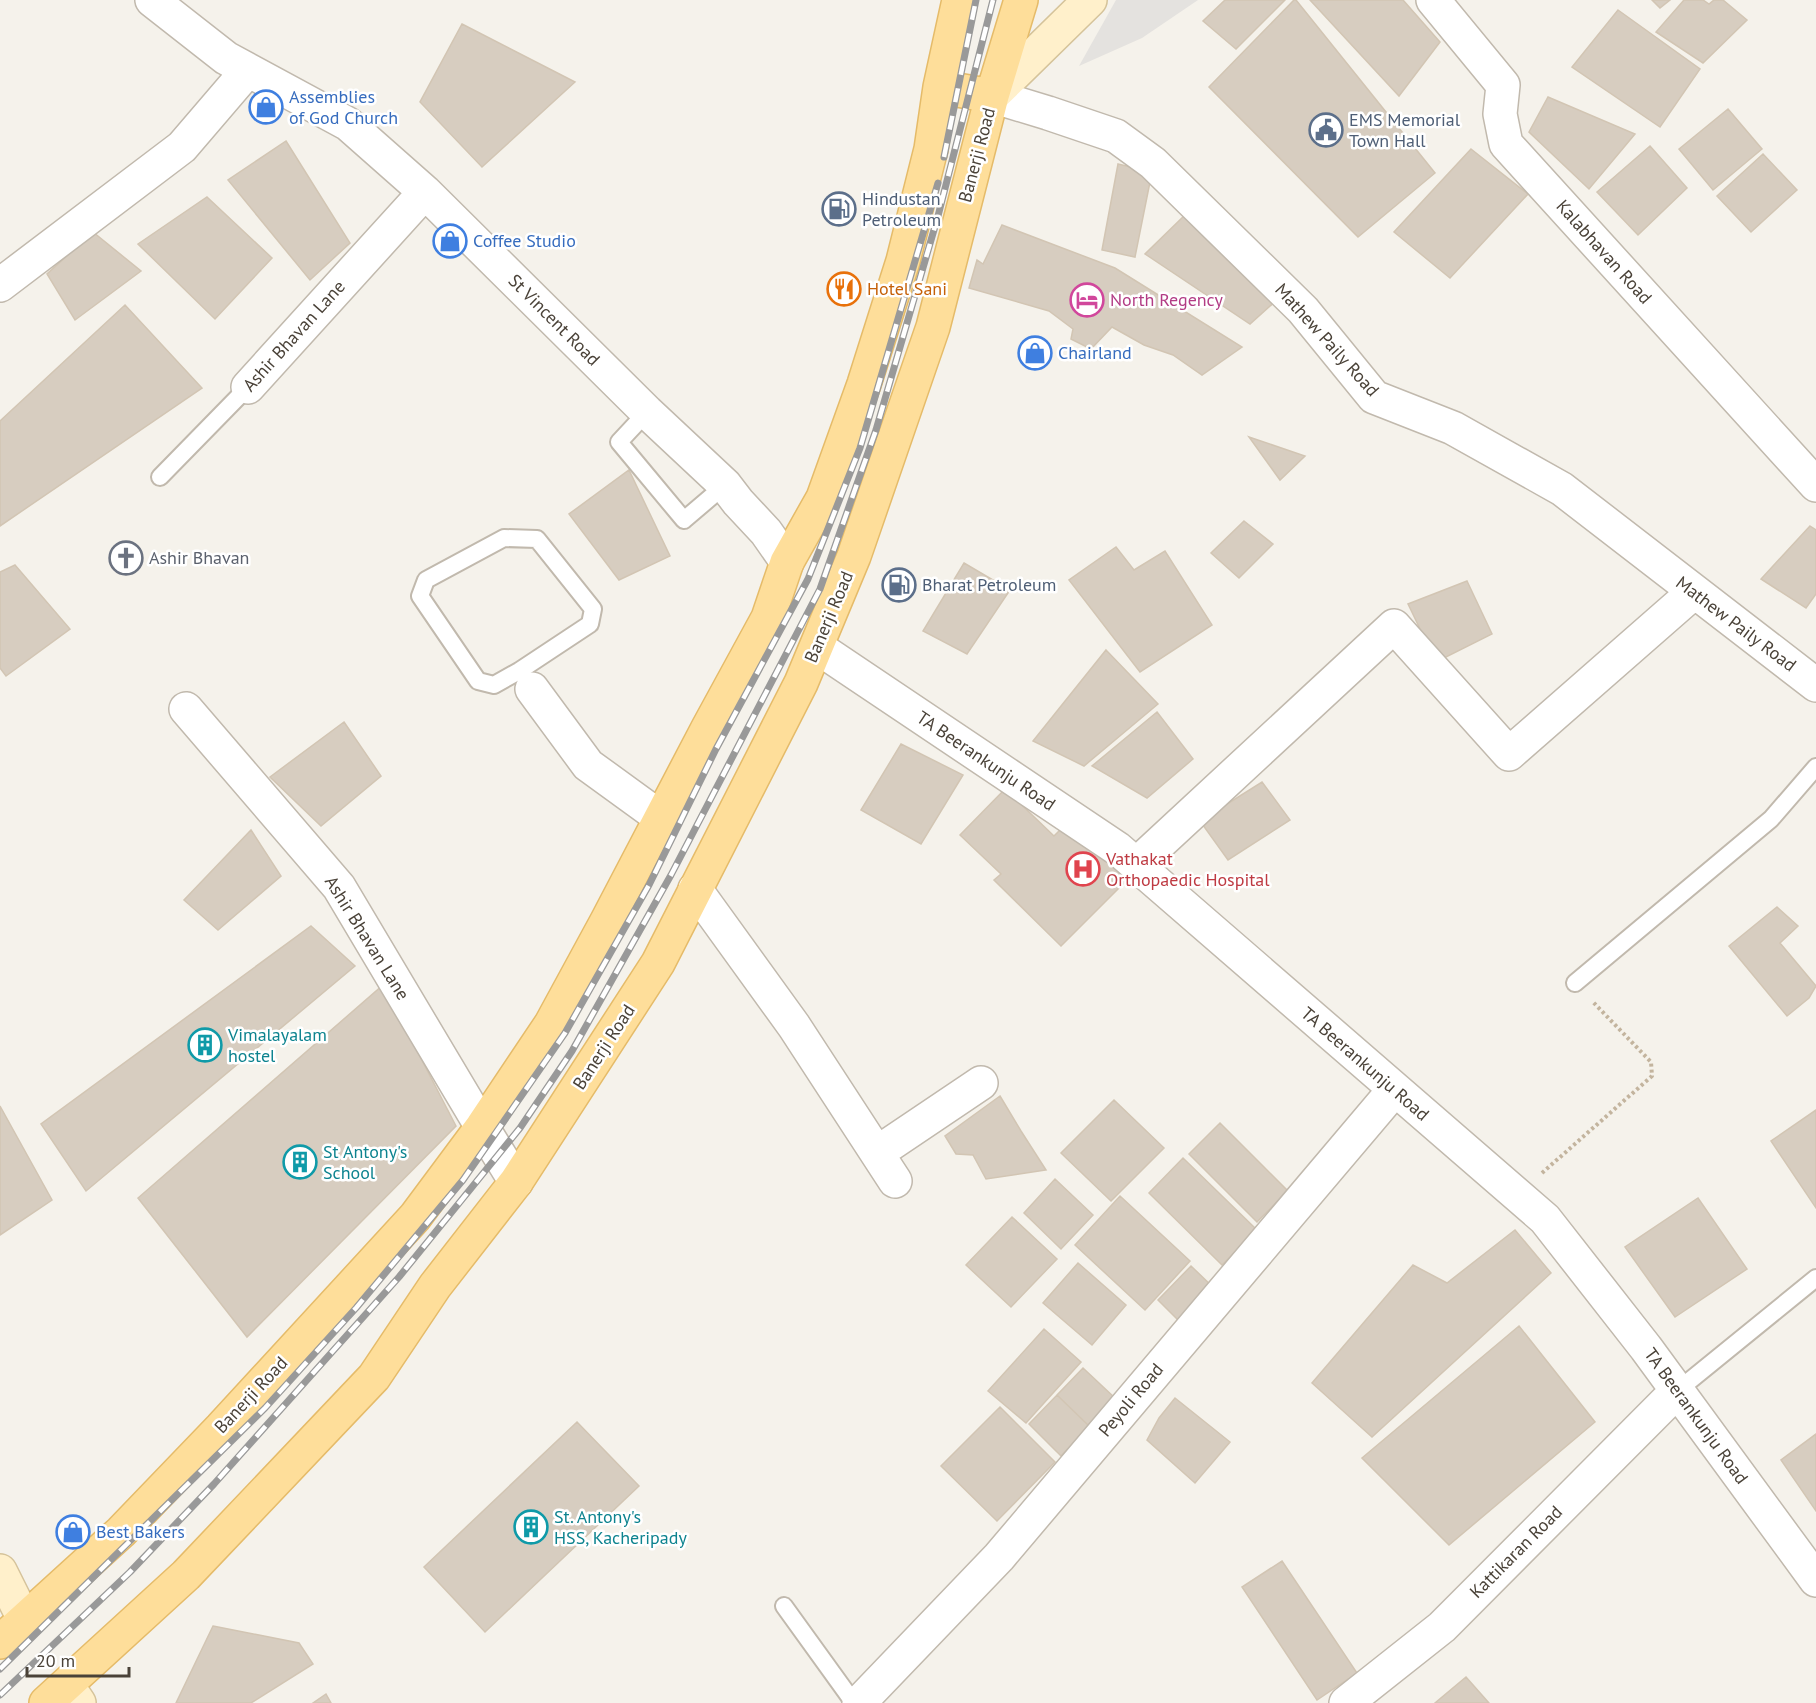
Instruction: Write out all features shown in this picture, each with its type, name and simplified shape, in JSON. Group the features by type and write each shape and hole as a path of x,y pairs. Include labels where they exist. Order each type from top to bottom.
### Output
{"main road":[{"name":"Banerji Road","path":"0,1642 121,1532 230,1419 415,1217 482,1127 551,1024 768,618 787,562 823,498 864,384 903,261 931,149 940,87 959,0"},
{"name":"Banerji Road","path":"64,1697 186,1575 374,1377 435,1286 516,1182 658,963 801,683 854,556 933,327 992,96 1021,0"},
{"path":"940,87 992,96"}],"street":[{"name":"St Vincent Road","path":"152,0 226,58 348,124 424,192 647,412 725,485 766,532 787,562"},
{"path":"992,96 1090,0"},
{"name":"Kalabhavan Road","path":"1433,0 1503,85 1500,114 1506,144 1816,485"},
{"path":"0,285 182,147 248,70"},
{"name":"Mathew Paily Road","path":"992,96 1116,136 1153,164 1303,310 1374,398 1453,428 1562,489 1816,685"},
{"name":"Ashir Bhavan Lane","path":"248,387 424,192"},
{"path":"1136,865 1394,626 1509,754 1694,592"},
{"name":"TA Beerankunju Road","path":"817,647 1118,849 1545,1219 1646,1348 1816,1580"},
{"path":"526,680 588,765 661,818"},
{"name":"Ashir Bhavan Lane","path":"186,710 339,887 482,1127"},
{"path":"695,889 794,1026 895,1181"},
{"path":"877,1153 981,1083"},
{"name":"Peyoli Road","path":"859,1703 999,1557 1395,1089"},
{"path":"482,1127 516,1182"},
{"name":"Kattikaran Road","path":"1346,1703 1442,1627 1677,1391"},
{"path":"0,1570 24,1619"}],"lane":[{"name":"Ashir Bhavan Lane","path":"160,477 248,387"},
{"path":"647,412 619,442 684,520 725,485"},
{"path":"504,537 537,539 593,609 590,624 526,680 494,685 478,681 420,596 426,580 504,537"},
{"path":"1575,983 1771,819 1816,767"},
{"path":"1677,1391 1816,1278"},
{"path":"784,1606 854,1703"}],"path":[{"path":"1517,1195 1652,1077 1651,1062 1575,983"}],"shaded area":[{"path":"1116,0 1198,0 1142,38 1079,66"}],"building":[{"path":"1225,0 1285,0 1236,49 1203,21"},
{"name":"EMS Memorial Town Hall","path":"1294,0 1435,173 1358,237 1209,87"},
{"path":"1310,0 1403,0 1440,42 1399,96"},
{"path":"1652,0 1670,0 1660,8"},
{"path":"1684,0 1703,0 1709,4 1714,0 1723,0 1747,20 1703,63 1656,32"},
{"path":"1618,10 1700,69 1660,127 1572,67"},
{"path":"462,24 575,82 482,167 420,102"},
{"path":"1548,97 1635,134 1589,189 1529,132"},
{"path":"1728,109 1762,149 1713,190 1679,149"},
{"path":"286,141 350,243 310,280 228,180"},
{"path":"1650,146 1687,188 1638,235 1597,192"},
{"path":"1471,149 1528,194 1450,278 1394,232"},
{"path":"1763,154 1797,190 1751,232 1717,196"},
{"path":"1118,164 1152,172 1135,257 1102,250"},
{"path":"207,197 272,258 215,319 138,244"},
{"path":"1188,212 1278,299 1250,324 1145,254"},
{"name":"North Regency","path":"1002,225 1115,268 1242,347 1202,375 1173,355 1144,345 1112,327 1091,349 1071,339 1073,329 1049,311 969,288 977,260 983,264"},
{"path":"93,232 141,271 75,320 47,274"},
{"path":"125,305 202,388 0,526 0,421"},
{"path":"1249,437 1305,456 1280,480"},
{"path":"629,470 670,556 619,580 569,514"},
{"path":"1244,521 1273,544 1239,578 1211,553"},
{"path":"1810,526 1816,530 1816,594 1806,608 1761,579"},
{"path":"1116,547 1134,570 1165,551 1212,625 1140,672 1069,580"},
{"path":"964,563 1010,590 967,654 923,631"},
{"path":"15,565 70,629 6,676 0,668 0,572"},
{"path":"1467,581 1492,634 1436,662 1408,604"},
{"path":"1106,650 1158,704 1084,766 1033,741"},
{"path":"1157,712 1193,759 1147,798 1092,766"},
{"path":"344,722 381,776 321,826 270,777"},
{"path":"901,744 963,775 921,844 861,810"},
{"path":"1262,782 1290,820 1228,860 1200,821"},
{"path":"1005,789 1054,836 1070,820 1129,878 1061,946 994,880 1001,874 960,835"},
{"path":"251,830 281,876 218,930 184,900"},
{"path":"1777,907 1798,926 1780,943 1816,986 1809,998 1787,1016 1729,946"},
{"name":"Vimalayalam hostel","path":"311,926 355,966 86,1191 41,1124"},
{"name":"St Antony's School","path":"383,985 456,1126 247,1337 138,1198"},
{"path":"1000,1096 1046,1170 986,1179 973,1155 956,1154 945,1136"},
{"path":"1114,1100 1164,1148 1111,1201 1061,1153"},
{"path":"0,1106 52,1200 0,1235"},
{"path":"1816,1110 1816,1208 1771,1141"},
{"path":"1220,1123 1288,1191 1257,1222 1189,1154"},
{"path":"1183,1158 1257,1230 1222,1265 1149,1193"},
{"path":"1055,1179 1093,1215 1061,1249 1024,1213"},
{"path":"1120,1196 1190,1261 1145,1310 1075,1245"},
{"path":"1698,1198 1747,1269 1675,1317 1625,1247"},
{"path":"1012,1217 1057,1259 1011,1307 966,1265"},
{"path":"1515,1230 1551,1273 1372,1437 1312,1383 1413,1265 1447,1283"},
{"path":"1078,1263 1126,1305 1092,1345 1043,1303"},
{"path":"1191,1266 1216,1290 1182,1324 1158,1300"},
{"path":"1519,1326 1595,1422 1449,1545 1362,1458"},
{"path":"1044,1329 1081,1362 1026,1423 988,1391"},
{"path":"1083,1368 1116,1399 1089,1426 1057,1395"},
{"path":"1057,1395 1089,1426 1061,1456 1029,1424"},
{"path":"1175,1398 1230,1442 1195,1483 1147,1440 1159,1418"},
{"path":"1000,1407 1055,1462 997,1521 941,1466"},
{"name":"St. Antony's HSS, Kacheripady","path":"577,1422 639,1486 485,1632 424,1567"},
{"path":"1816,1434 1816,1511 1781,1460"},
{"path":"1282,1561 1357,1673 1317,1700 1242,1587"},
{"path":"213,1626 299,1643 313,1664 251,1703 176,1703"},
{"path":"1466,1677 1489,1703 1435,1703"},
{"path":"326,1694 331,1703 313,1703"}],"railway":[{"path":"944,157 976,0"},
{"path":"0,1695 130,1572 214,1484 399,1277 520,1128 572,1051 671,875 820,589 876,430 938,216 993,0"},
{"path":"0,1669 265,1408 356,1308 463,1180 565,1033 649,885 716,749 808,579 860,448 938,183"}],"place":[{"name":"Assemblies of God Church","path":"266,107"},
{"name":"EMS Memorial Town Hall","path":"1326,130"},
{"name":"Hindustan Petroleum","path":"839,209"},
{"name":"Coffee Studio","path":"450,241"},
{"name":"Hotel Sani","path":"844,289"},
{"name":"North Regency","path":"1087,300"},
{"name":"Chairland","path":"1035,353"},
{"name":"Ashir Bhavan","path":"126,558"},
{"name":"Bharat Petroleum","path":"899,585"},
{"name":"Vathakat Orthopaedic Hospital","path":"1083,869"},
{"name":"Vimalayalam hostel","path":"205,1045"},
{"name":"St Antony's School","path":"300,1162"},
{"name":"St. Antony's HSS, Kacheripady","path":"531,1527"},
{"name":"Best Bakers","path":"73,1532"}]}
